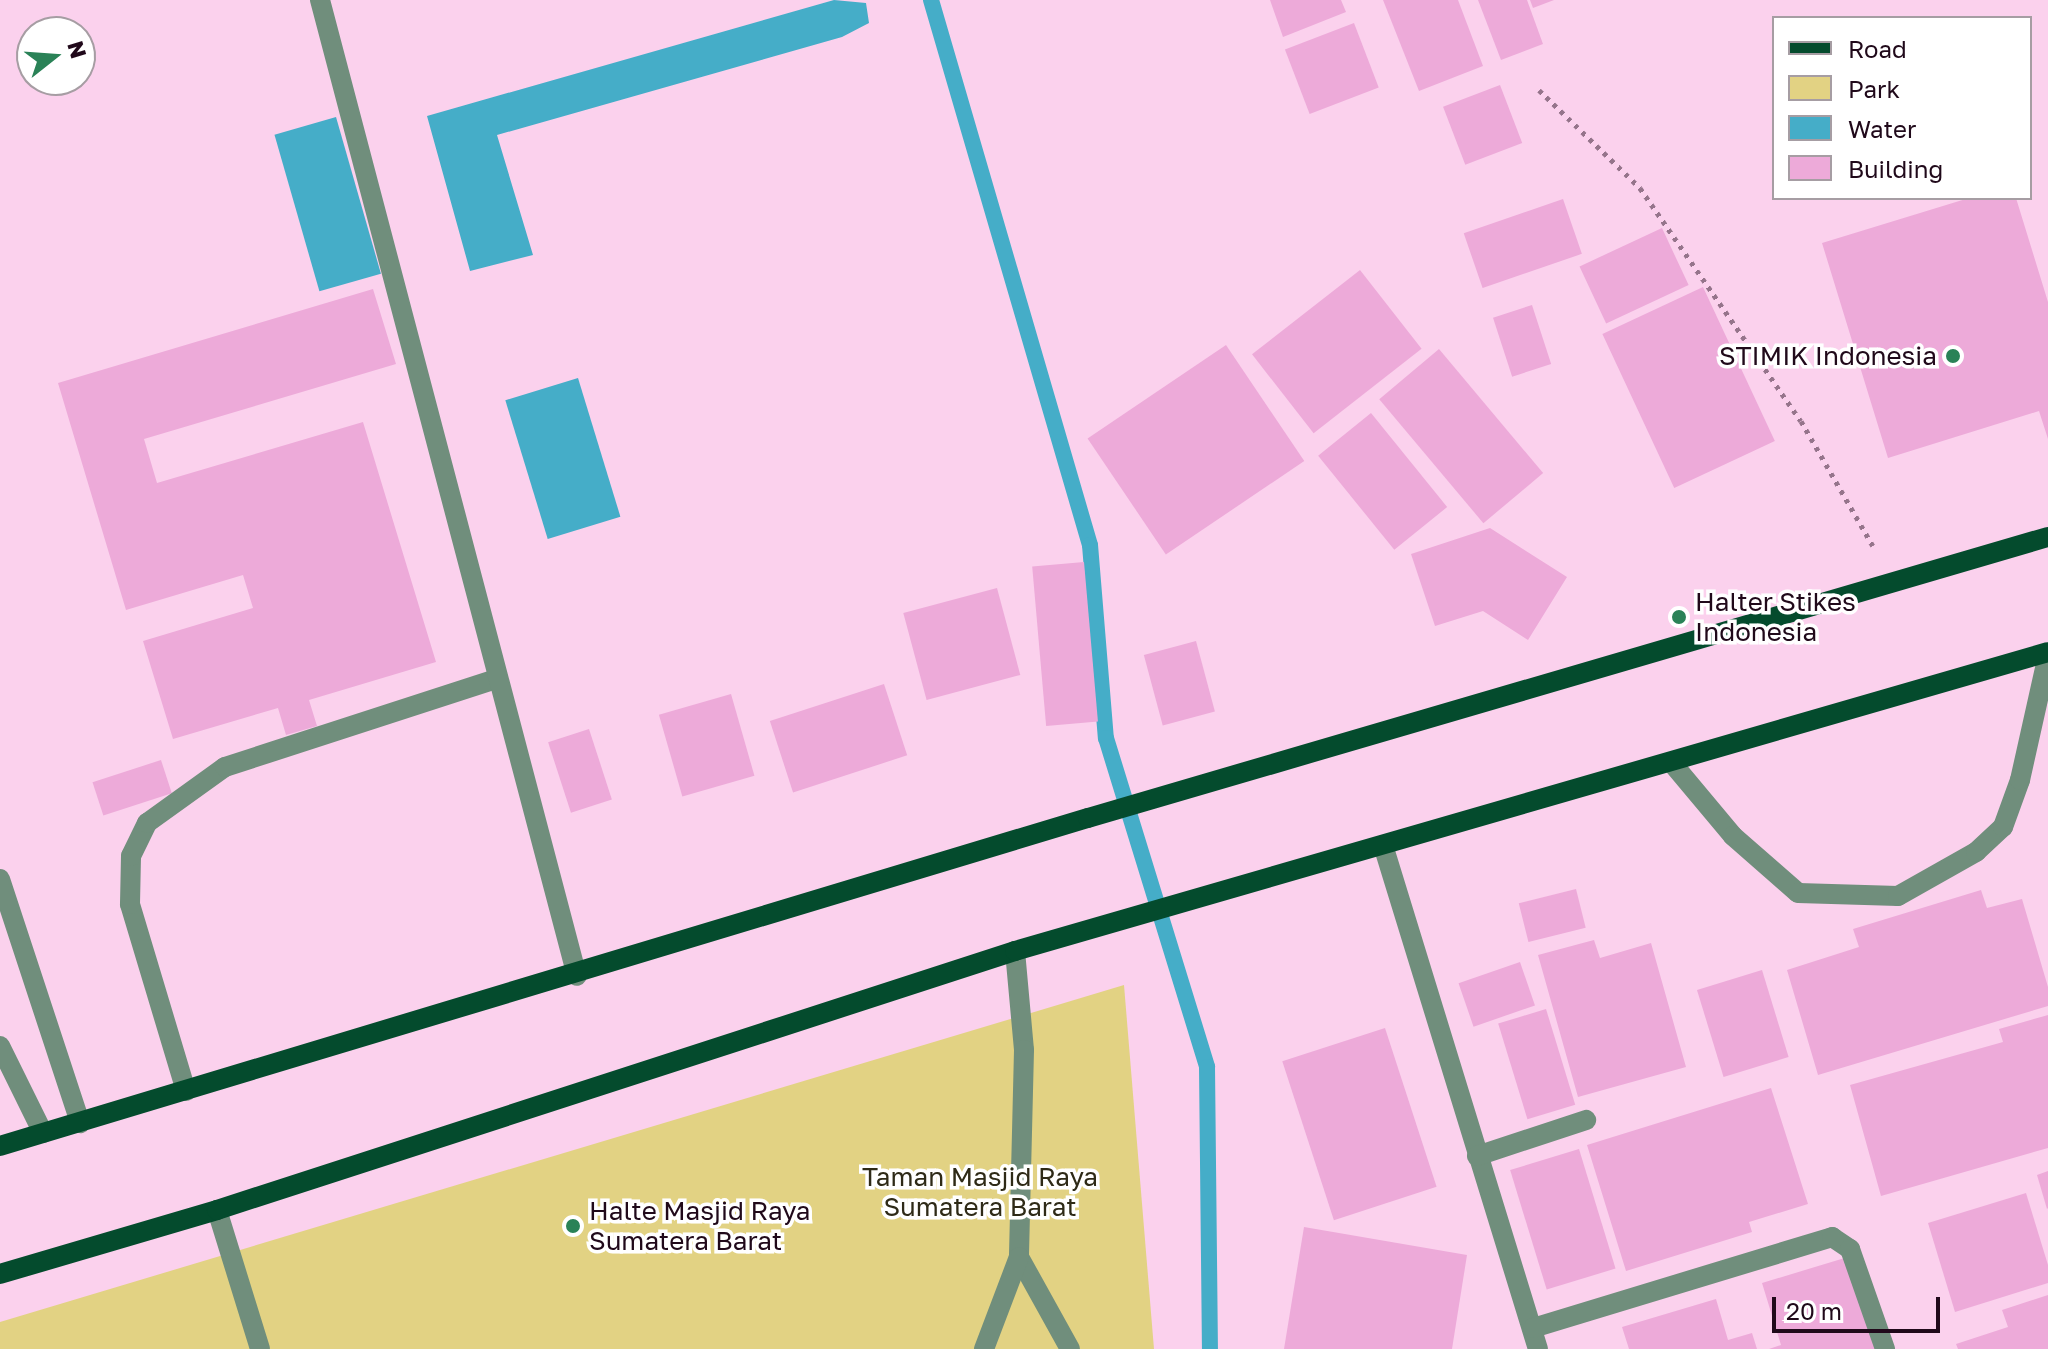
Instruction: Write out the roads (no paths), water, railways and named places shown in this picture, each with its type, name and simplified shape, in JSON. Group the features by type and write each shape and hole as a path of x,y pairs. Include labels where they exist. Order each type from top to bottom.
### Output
{"main road":[{"path":"0,1146 577,976 1088,818 1896,585 2048,537"},
{"path":"0,1274 217,1210 1015,951 1243,882 1383,845 2048,654"}],"street":[{"path":"320,0 496,679 577,976"},
{"path":"1672,763 1733,836 1798,893 1898,896 1976,852 2003,827 2020,780 2048,654"},
{"path":"186,1091 130,904 131,856 147,823 225,767 496,679"},
{"path":"1383,845 1538,1349"},
{"path":"0,879 80,1123"},
{"path":"984,1349 1019,1257 1024,1050 1015,951"},
{"path":"0,1046 43,1133"},
{"path":"1477,1156 1586,1120"},
{"path":"217,1210 260,1349"},
{"path":"1533,1328 1832,1237 1850,1249 1885,1349"},
{"path":"1019,1257 1070,1349"}],"water":[{"path":"834,0 866,3 869,23 842,37 497,135 533,255 470,271 427,116"},
{"path":"336,117 381,274 319,291 274,135"},
{"path":"578,378 620,517 548,539 505,400"}],"waterway":[{"path":"931,0 1090,545 1106,738 1207,1067 1210,1349"}],"place":[{"name":"STIMIK Indonesia","path":"1953,356"},
{"name":"Halter Stikes Indonesia","path":"1679,617"},
{"name":"Halte Masjid Raya Sumatera Barat","path":"573,1226"}],"park label":[{"name":"Taman Masjid Raya Sumatera Barat","path":"980,1192"}]}
